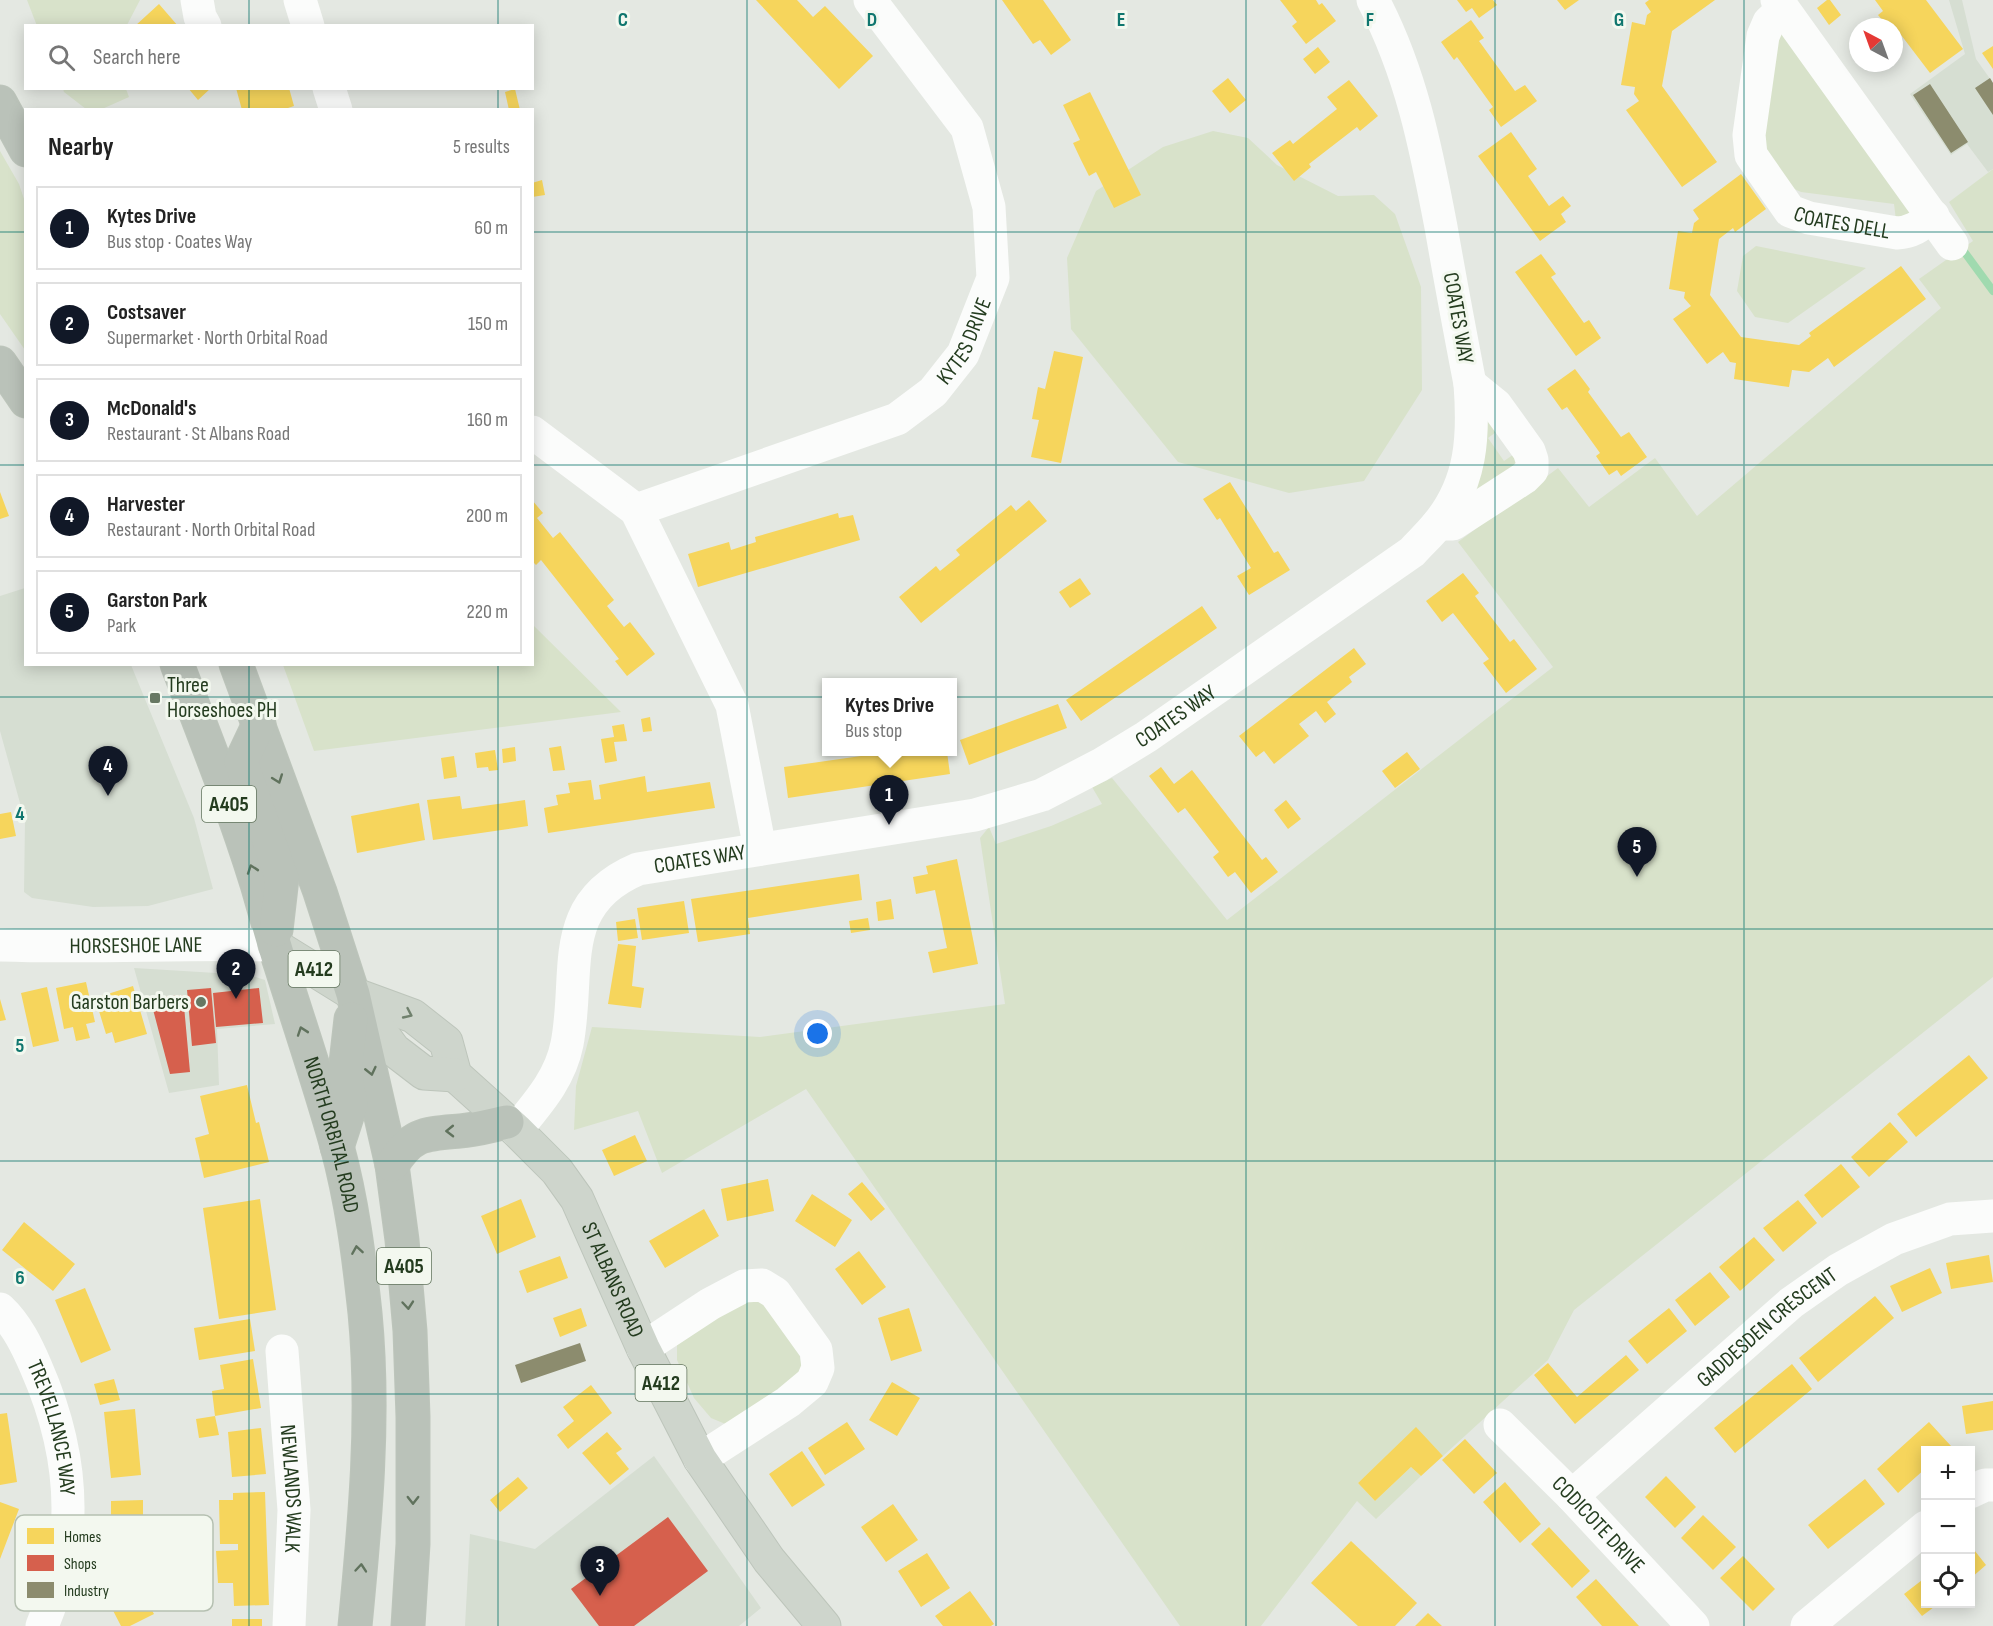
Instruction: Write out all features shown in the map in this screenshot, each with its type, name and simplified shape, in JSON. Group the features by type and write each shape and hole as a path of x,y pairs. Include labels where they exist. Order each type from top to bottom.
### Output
{"highway":[{"path":"0,102 24,146"},
{"path":"0,363 24,397"},
{"name":"NORTH ORBITAL ROAD","path":"178,666 216,765 257,884 274,945 315,1070 337,1147 351,1208 365,1316 369,1392 365,1520 355,1626"},
{"name":"A405","path":"237,666 320,892 353,994 392,1165 402,1240 410,1331 413,1417 413,1544 408,1626"},
{"path":"259,724 242,762 282,878 274,945"},
{"path":"337,1147 351,1104 345,1072 353,994"},
{"path":"392,1165 410,1142 421,1136 439,1131 512,1126"}],"main road":[{"name":"ST ALBANS ROAD","path":"274,945 353,994 419,1020 446,1042 455,1075 512,1126 557,1171 576,1199 643,1348 700,1459 769,1560 824,1626"}],"street":[{"path":"197,0 200,17 204,24"},
{"path":"300,0 307,24"},
{"name":"KYTES DRIVE","path":"636,510 897,419 933,392 963,354 993,278 989,207 967,128 870,0"},
{"name":"COATES WAY","path":"512,1126 552,1086 559,1070 567,1043 577,938 582,920 596,898 609,884 638,868 975,815 1042,795 1100,765 1146,737 1412,552 1438,524 1452,503 1469,457 1472,418 1470,384 1432,179 1409,84 1388,27 1373,0"},
{"name":"COATES DELL","path":"1933,216 1907,233 1897,233 1809,218 1790,211 1751,155 1749,135 1763,36 1780,4 1933,216 1952,244"},
{"path":"330,90 335,108"},
{"path":"1438,524 1453,524 1524,478 1532,470 1529,451 1522,441 1496,405 1470,384"},
{"path":"534,434 636,510 732,705 760,849"},
{"name":"HORSESHOE LANE","path":"0,945 274,945"},
{"name":"GADDESDEN CRESCENT","path":"1572,1496 1791,1303 1838,1270 1894,1239 1950,1219 1993,1216"},
{"path":"643,1348 710,1304 744,1286 762,1285 775,1293 816,1350 818,1368 812,1382 788,1402 700,1459"},
{"name":"TREVELLANCE WAY","path":"0,1309 8,1316 30,1353 49,1397 63,1449 68,1497 67,1515"},
{"name":"NEWLANDS WALK","path":"282,1351 294,1510 289,1626"},
{"name":"CODICOTE DRIVE","path":"1500,1425 1572,1496 1693,1626"},
{"path":"1975,1490 1985,1485 1993,1485"},
{"path":"1807,1626 1921,1531"},
{"name":"TREVELLANCE WAY","path":"42,1626 47,1611"}],"shaded area":[{"path":"1949,0 1962,0 1976,59 1993,83 1993,169 1988,172 1967,144 1951,155 1910,94 1965,54"},
{"path":"24,588 24,666 131,666 194,818 213,889 148,906 93,907 32,898 24,892 25,821 0,731 0,596"},
{"path":"134,968 249,975 265,980 275,1024 217,1029 219,1085 169,1093"},
{"path":"654,1456 761,1608 739,1626 465,1626 470,1534 535,1549"}],"green space":[{"path":"27,0 140,0 128,24 36,24"},
{"path":"1784,32 1911,214 1896,220 1894,204 1801,192 1790,187 1767,159 1758,127 1774,36"},
{"path":"63,90 126,90 129,97 104,108 85,108"},
{"path":"1213,131 1248,138 1277,165 1338,196 1374,195 1395,214 1421,287 1422,390 1364,481 1289,493 1178,462 1071,329 1067,258 1096,191 1163,147"},
{"path":"0,151 19,184 24,199 24,349 0,314"},
{"path":"1993,169 1993,977 1574,1310 1548,1360 1443,1456 1416,1428 1358,1483 1375,1501 1411,1467 1421,1476 1376,1519 1357,1501 1261,1626 1180,1626 806,1089 662,1173 638,1111 574,1130 576,1086 592,1027 760,1037 1005,1004 980,838 989,827 996,844 1051,826 1102,804 1092,787 1112,778 1227,920 1553,667 1458,542 1558,468 1589,507 1655,458 1697,516 1941,308 1919,279 1973,241 1949,202"},
{"path":"1756,246 1866,268 1788,323 1755,317 1737,291 1743,256"},
{"path":"1482,415 1503,427 1488,438 1504,461 1520,450 1525,462 1466,496"},
{"path":"534,626 621,712 314,751 283,666 534,666"},
{"path":"749,1297 770,1303 799,1350 803,1374 735,1428 711,1418 694,1398 677,1360 677,1345"}],"building: Homes":[{"path":"756,0 797,0 813,17 825,6 873,56 839,89"},
{"path":"1002,0 1043,0 1071,40 1051,55 1040,40 1033,44"},
{"path":"1280,0 1316,0 1319,5 1322,3 1336,21 1306,44 1292,26 1297,22"},
{"path":"1457,0 1493,0 1497,5 1479,18 1472,8 1466,12"},
{"path":"1557,0 1579,0 1565,10"},
{"path":"1649,0 1715,0 1672,31 1662,86 1717,162 1682,187 1626,110 1639,101 1634,94 1635,87 1621,85 1632,22 1645,25 1647,15 1651,12 1645,3"},
{"path":"1830,0 1841,15 1829,25 1817,8"},
{"path":"1875,0 1926,0 1963,49 1930,73 1903,38 1903,18 1880,18 1878,15 1883,11"},
{"path":"159,4 176,24 137,24"},
{"path":"1471,20 1484,38 1479,41 1515,91 1525,85 1537,101 1501,127 1489,110 1493,107 1457,57 1454,60 1441,42"},
{"path":"1993,46 1993,69 1982,53"},
{"path":"1318,47 1330,62 1315,74 1303,59"},
{"path":"1228,78 1246,100 1230,113 1212,91"},
{"path":"1349,80 1378,116 1360,131 1357,127 1309,164 1311,167 1294,181 1272,153 1290,140 1293,144 1337,109 1327,97"},
{"path":"190,90 209,90 198,100"},
{"path":"237,90 290,90 294,106 288,108 241,108"},
{"path":"515,90 520,108 509,108 505,92"},
{"path":"1090,92 1141,195 1114,208 1096,172 1089,176 1081,160 1073,143 1080,140 1063,105"},
{"path":"1511,132 1537,169 1528,176 1549,206 1563,196 1571,206 1561,214 1566,222 1540,241 1478,156"},
{"path":"1741,174 1766,209 1735,232 1733,228 1719,239 1710,295 1741,337 1799,345 1811,336 1809,333 1901,266 1926,299 1834,367 1828,358 1809,372 1792,370 1789,387 1734,379 1736,363 1730,362 1723,352 1707,364 1673,319 1691,306 1684,298 1685,292 1669,289 1678,231 1692,233 1694,223 1699,219 1693,210"},
{"path":"542,180 545,195 534,197 534,182"},
{"path":"1541,254 1556,274 1551,277 1584,323 1589,320 1601,338 1576,356 1515,272"},
{"path":"1054,351 1083,357 1061,463 1031,457 1039,420 1032,419 1038,387 1045,389"},
{"path":"1575,369 1590,389 1588,392 1621,437 1629,432 1647,457 1621,476 1617,470 1609,475 1596,456 1600,453 1567,407 1562,410 1547,389"},
{"path":"1230,482 1274,553 1278,551 1290,570 1249,595 1237,576 1251,568 1220,518 1217,520 1203,499"},
{"path":"0,492 9,516 0,519"},
{"path":"1029,500 1047,521 921,623 899,597 936,566 940,571 960,555 956,550 1011,505 1016,511"},
{"path":"534,502 543,513 537,518 553,538 560,532 614,600 607,606 624,627 630,622 655,654 627,676 615,661 619,659 541,560 536,565 534,563"},
{"path":"838,513 839,518 853,515 860,540 698,587 688,554 729,542 731,550 756,542 755,537"},
{"path":"1463,573 1479,593 1475,596 1510,642 1514,639 1537,669 1506,693 1483,663 1489,659 1453,613 1442,622 1426,601"},
{"path":"1080,578 1091,594 1070,608 1059,592"},
{"path":"1202,606 1217,628 1081,721 1066,700"},
{"path":"1354,648 1366,664 1349,677 1352,682 1327,702 1336,714 1325,723 1316,711 1299,724 1309,736 1274,764 1264,751 1256,757 1239,736"},
{"path":"1058,704 1067,728 969,765 960,740"},
{"path":"650,717 652,731 643,732 641,719"},
{"path":"624,724 627,741 614,742 617,761 605,763 601,739 614,737 612,726"},
{"path":"561,746 565,770 553,771 549,748"},
{"path":"515,747 516,761 503,763 502,749"},
{"path":"495,750 498,770 489,771 488,767 477,768 475,753"},
{"path":"1407,752 1420,769 1395,788 1382,771"},
{"path":"454,756 457,777 444,779 441,758"},
{"path":"861,756 948,756 950,774 788,798 784,767"},
{"path":"1161,767 1174,784 1192,770 1262,860 1266,857 1278,872 1251,893 1235,872 1228,877 1213,857 1219,852 1185,808 1178,813 1149,776"},
{"path":"645,776 647,792 710,782 715,808 548,833 544,808 558,805 556,795 570,793 568,783 591,780 594,800 601,799 599,785"},
{"path":"460,796 462,809 525,800 528,826 433,840 427,800"},
{"path":"1286,800 1301,819 1288,829 1274,810"},
{"path":"419,803 425,840 357,853 351,816"},
{"path":"11,812 16,836 0,839 0,814"},
{"path":"957,859 978,964 933,973 928,952 947,948 935,890 916,894 913,877 928,874 926,866"},
{"path":"859,874 862,900 748,918 750,934 698,942 691,899"},
{"path":"891,899 894,919 878,921 876,902"},
{"path":"684,901 689,933 642,940 637,908"},
{"path":"868,918 870,930 851,933 849,921"},
{"path":"635,919 638,938 618,941 616,922"},
{"path":"618,944 636,946 632,986 644,988 641,1008 608,1004"},
{"path":"86,982 95,1022 86,1024 90,1038 76,1041 73,1027 64,1029 56,988"},
{"path":"133,986 147,1034 115,1043 112,1032 106,1034 95,998"},
{"path":"47,987 59,1041 33,1047 21,993"},
{"path":"0,999 6,1020 0,1021"},
{"path":"1969,1055 1988,1078 1916,1137 1897,1114"},
{"path":"247,1085 269,1162 204,1178 195,1138 209,1134 200,1096"},
{"path":"1890,1122 1908,1142 1869,1177 1851,1157"},
{"path":"635,1135 647,1161 614,1176 602,1150"},
{"path":"1841,1164 1860,1187 1822,1218 1804,1195"},
{"path":"768,1179 774,1211 727,1221 721,1189"},
{"path":"862,1182 885,1209 871,1221 848,1194"},
{"path":"812,1194 852,1220 835,1247 795,1221"},
{"path":"260,1199 276,1310 219,1319 203,1208"},
{"path":"521,1199 536,1237 497,1254 481,1216"},
{"path":"1798,1200 1817,1223 1783,1252 1763,1228"},
{"path":"704,1209 719,1236 665,1268 649,1241"},
{"path":"24,1222 75,1264 53,1291 2,1250"},
{"path":"1754,1237 1775,1260 1740,1291 1719,1267"},
{"path":"859,1251 886,1287 862,1305 835,1269"},
{"path":"1989,1255 1993,1282 1951,1289 1946,1263"},
{"path":"560,1256 568,1278 527,1293 519,1271"},
{"path":"1930,1268 1942,1293 1902,1312 1890,1286"},
{"path":"1710,1272 1730,1297 1695,1326 1675,1300"},
{"path":"85,1288 111,1350 81,1363 55,1300"},
{"path":"1875,1296 1894,1318 1818,1382 1799,1358"},
{"path":"581,1308 587,1326 560,1337 553,1318"},
{"path":"909,1308 922,1351 891,1361 878,1318"},
{"path":"1669,1308 1687,1331 1647,1364 1628,1341"},
{"path":"250,1319 255,1351 199,1360 194,1328"},
{"path":"1626,1355 1639,1370 1575,1424 1534,1375 1548,1363 1577,1397"},
{"path":"253,1359 261,1408 215,1416 212,1391 224,1389 220,1365"},
{"path":"1792,1364 1812,1389 1735,1453 1714,1428"},
{"path":"114,1379 120,1400 100,1405 94,1384"},
{"path":"892,1382 920,1398 897,1436 869,1420"},
{"path":"591,1385 612,1413 568,1449 557,1435 574,1421 563,1407"},
{"path":"1993,1401 1993,1430 1966,1434 1962,1406"},
{"path":"135,1409 141,1475 111,1478 104,1412"},
{"path":"7,1413 17,1482 0,1485 0,1414"},
{"path":"215,1416 219,1435 199,1438 196,1419"},
{"path":"847,1422 865,1449 825,1475 808,1448"},
{"path":"1929,1422 1951,1446 1921,1446 1921,1472 1898,1493 1877,1469"},
{"path":"1416,1427 1443,1456 1421,1476 1411,1467 1375,1501 1358,1483"},
{"path":"261,1428 266,1474 232,1477 228,1432"},
{"path":"607,1432 622,1449 616,1453 629,1469 610,1485 582,1453"},
{"path":"1465,1439 1497,1473 1474,1494 1442,1460"},
{"path":"802,1451 825,1485 792,1507 769,1474"},
{"path":"1666,1476 1696,1507 1675,1528 1645,1497"},
{"path":"518,1477 528,1488 500,1512 490,1500"},
{"path":"1865,1479 1885,1504 1828,1549 1808,1525"},
{"path":"1505,1482 1541,1524 1520,1543 1483,1502"},
{"path":"265,1492 269,1605 234,1606 233,1583 218,1583 216,1551 238,1550 238,1544 220,1544 219,1500 233,1500 233,1493"},
{"path":"143,1500 143,1515 111,1515 111,1501"},
{"path":"0,1502 19,1509 0,1559"},
{"path":"893,1504 918,1540 886,1562 861,1527"},
{"path":"1703,1515 1736,1547 1713,1570 1681,1538"},
{"path":"1549,1527 1590,1571 1572,1588 1531,1544"},
{"path":"1351,1541 1417,1603 1395,1626 1358,1626 1311,1583"},
{"path":"1975,1551 1986,1565 1975,1575"},
{"path":"927,1553 950,1588 921,1607 898,1571"},
{"path":"1743,1556 1775,1589 1753,1611 1720,1578"},
{"path":"1596,1579 1639,1626 1602,1626 1576,1597"},
{"path":"1921,1581 1921,1608 1933,1608 1922,1616 1904,1594"},
{"path":"970,1591 994,1624 991,1626 943,1626 935,1616"},
{"path":"113,1611 152,1611 154,1614 130,1626 121,1626"},
{"path":"1428,1613 1442,1626 1415,1626"},
{"path":"232,1619 262,1619 262,1626 232,1626"}],"building: Shops":[{"path":"211,988 216,1043 192,1046 187,990"},
{"path":"259,988 263,1023 216,1027 213,993"},
{"path":"183,995 190,1072 170,1074 150,998"},
{"path":"668,1517 708,1571 634,1626 599,1626 571,1589"}],"building: Industry":[{"path":"1990,78 1993,83 1993,115 1975,88"},
{"path":"1930,84 1968,142 1951,153 1913,95"},
{"path":"580,1343 586,1361 521,1383 515,1365"}],"waterway":[{"path":"1960,246 1993,291"}],"place":[{"name":"Three Horseshoes PH","path":"155,698"},
{"name":"Harvester","path":"108,796"},
{"name":"Kytes Drive","path":"889,825"},
{"name":"Garston Park","path":"1637,877"},
{"name":"Costsaver","path":"236,999"},
{"name":"Garston Barbers","path":"201,1002"},
{"name":"McDonald's","path":"600,1596"}]}
